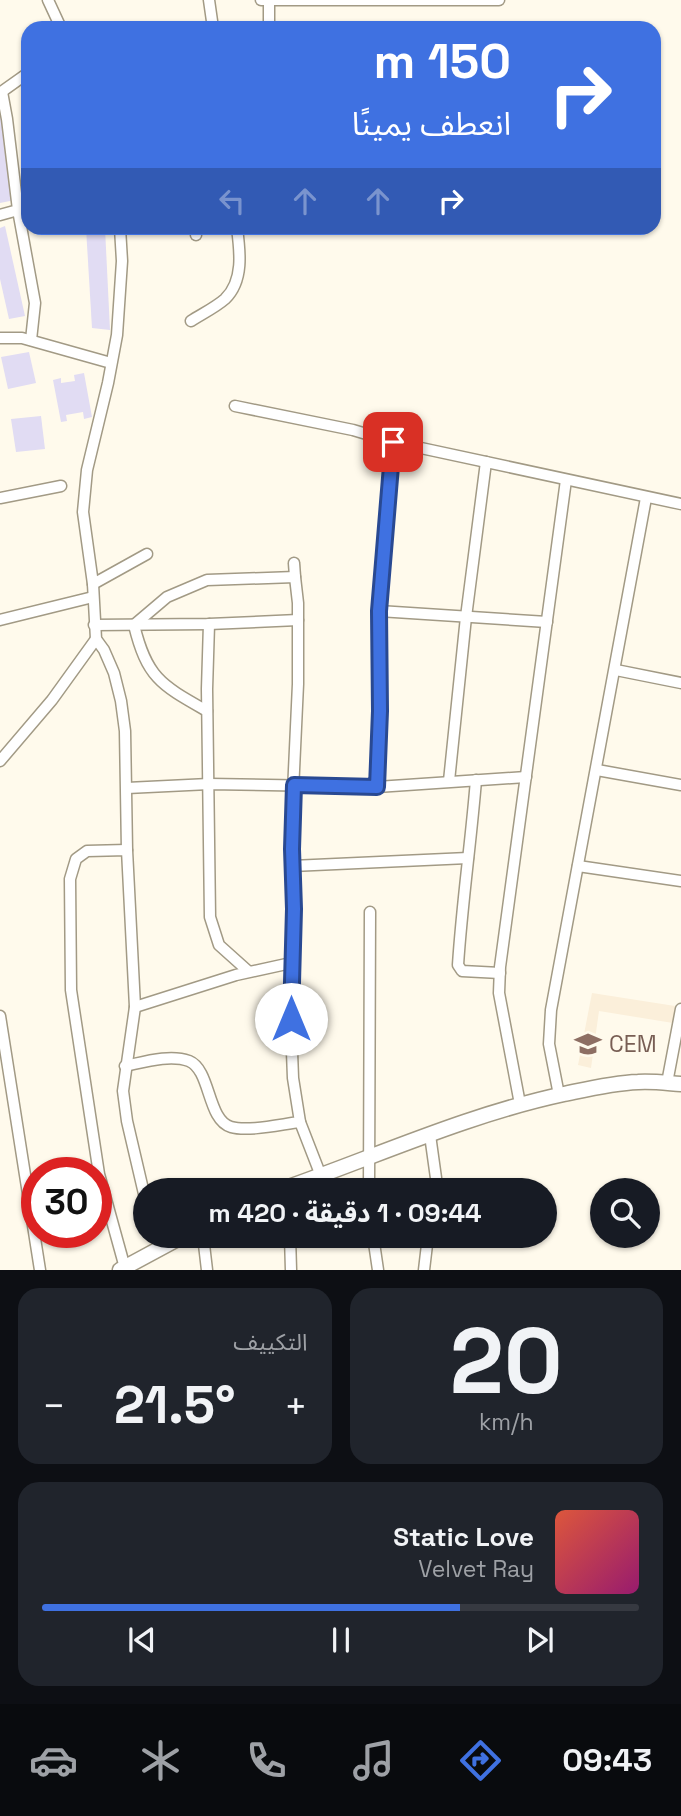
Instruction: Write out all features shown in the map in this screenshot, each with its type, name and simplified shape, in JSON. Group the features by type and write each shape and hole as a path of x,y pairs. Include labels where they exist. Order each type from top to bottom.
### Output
{"main road":[{"path":"316,1178 520,1104 599,1086 638,1082 674,1083"},
{"path":"128,1268 152,1248"}],"street":[{"path":"48,0 58,21"},
{"path":"209,0 212,21"},
{"path":"261,0 499,0"},
{"path":"269,1 270,21"},
{"path":"21,78 1,92 21,226"},
{"path":"0,215 18,210"},
{"path":"23,235 35,303 32,340"},
{"path":"120,235 122,273 117,335 87,470 83,512 93,584 96,639 114,673 121,701 135,1007 123,1091 140,1178"},
{"path":"191,321 226,298 236,280 241,257 238,235"},
{"path":"0,338 32,340 111,363"},
{"path":"235,406 681,504"},
{"path":"377,787 380,711 379,611 393,442"},
{"path":"449,781 486,462"},
{"path":"520,1104 499,993 500,973 566,480"},
{"path":"0,498 61,486"},
{"path":"559,1095 549,1028 646,498"},
{"path":"93,584 147,554"},
{"path":"294,563 298,620 298,684 292,866 294,909 291,1048 300,1122 321,1176"},
{"path":"134,625 167,597 207,580 295,577"},
{"path":"0,620 93,597"},
{"path":"379,611 547,622"},
{"path":"94,625 298,620"},
{"path":"209,624 207,711 211,917 219,945 248,971"},
{"path":"134,625 141,654 155,676 177,694 207,711"},
{"path":"0,761 52,700 96,639"},
{"path":"616,670 681,683"},
{"path":"597,770 681,785"},
{"path":"127,789 209,784 377,787 526,777"},
{"path":"476,780 461,908 458,965 463,971 500,973"},
{"path":"127,850 87,851 76,859 70,879 71,990 99,1174 128,1268"},
{"path":"292,866 468,858"},
{"path":"578,866 681,881"},
{"path":"369,1178 370,912"},
{"path":"135,1007 248,971 291,964"},
{"path":"674,1083 681,1009"},
{"path":"0,1016 6,1087 40,1270"},
{"path":"125,1066 157,1059 187,1060 193,1063 220,1120 230,1127 300,1122"},
{"path":"430,1135 436,1178"},
{"path":"204,1248 207,1270"},
{"path":"290,1248 291,1270"},
{"path":"374,1248 377,1270"},
{"path":"424,1270 427,1248"}],"shaded area":[{"name":"CEM","path":"592,993 675,1006 673,1023 599,1011 591,1068 578,1065"}],"building":[{"path":"0,107 15,200 0,203"},
{"path":"5,226 25,316 9,319 0,279 0,228"},
{"path":"86,235 105,235 110,330 92,328"},
{"path":"29,352 36,383 8,389 1,357"},
{"path":"84,373 92,417 84,419 83,412 66,415 67,421 61,422 53,380 61,378 61,383 75,381 74,375"},
{"path":"41,416 45,449 16,452 11,419"}],"place":[{"name":"CEM","path":"588,1044"}],"route":[{"path":"291,1019 294,785 377,787 380,711 379,611 393,442"}]}
